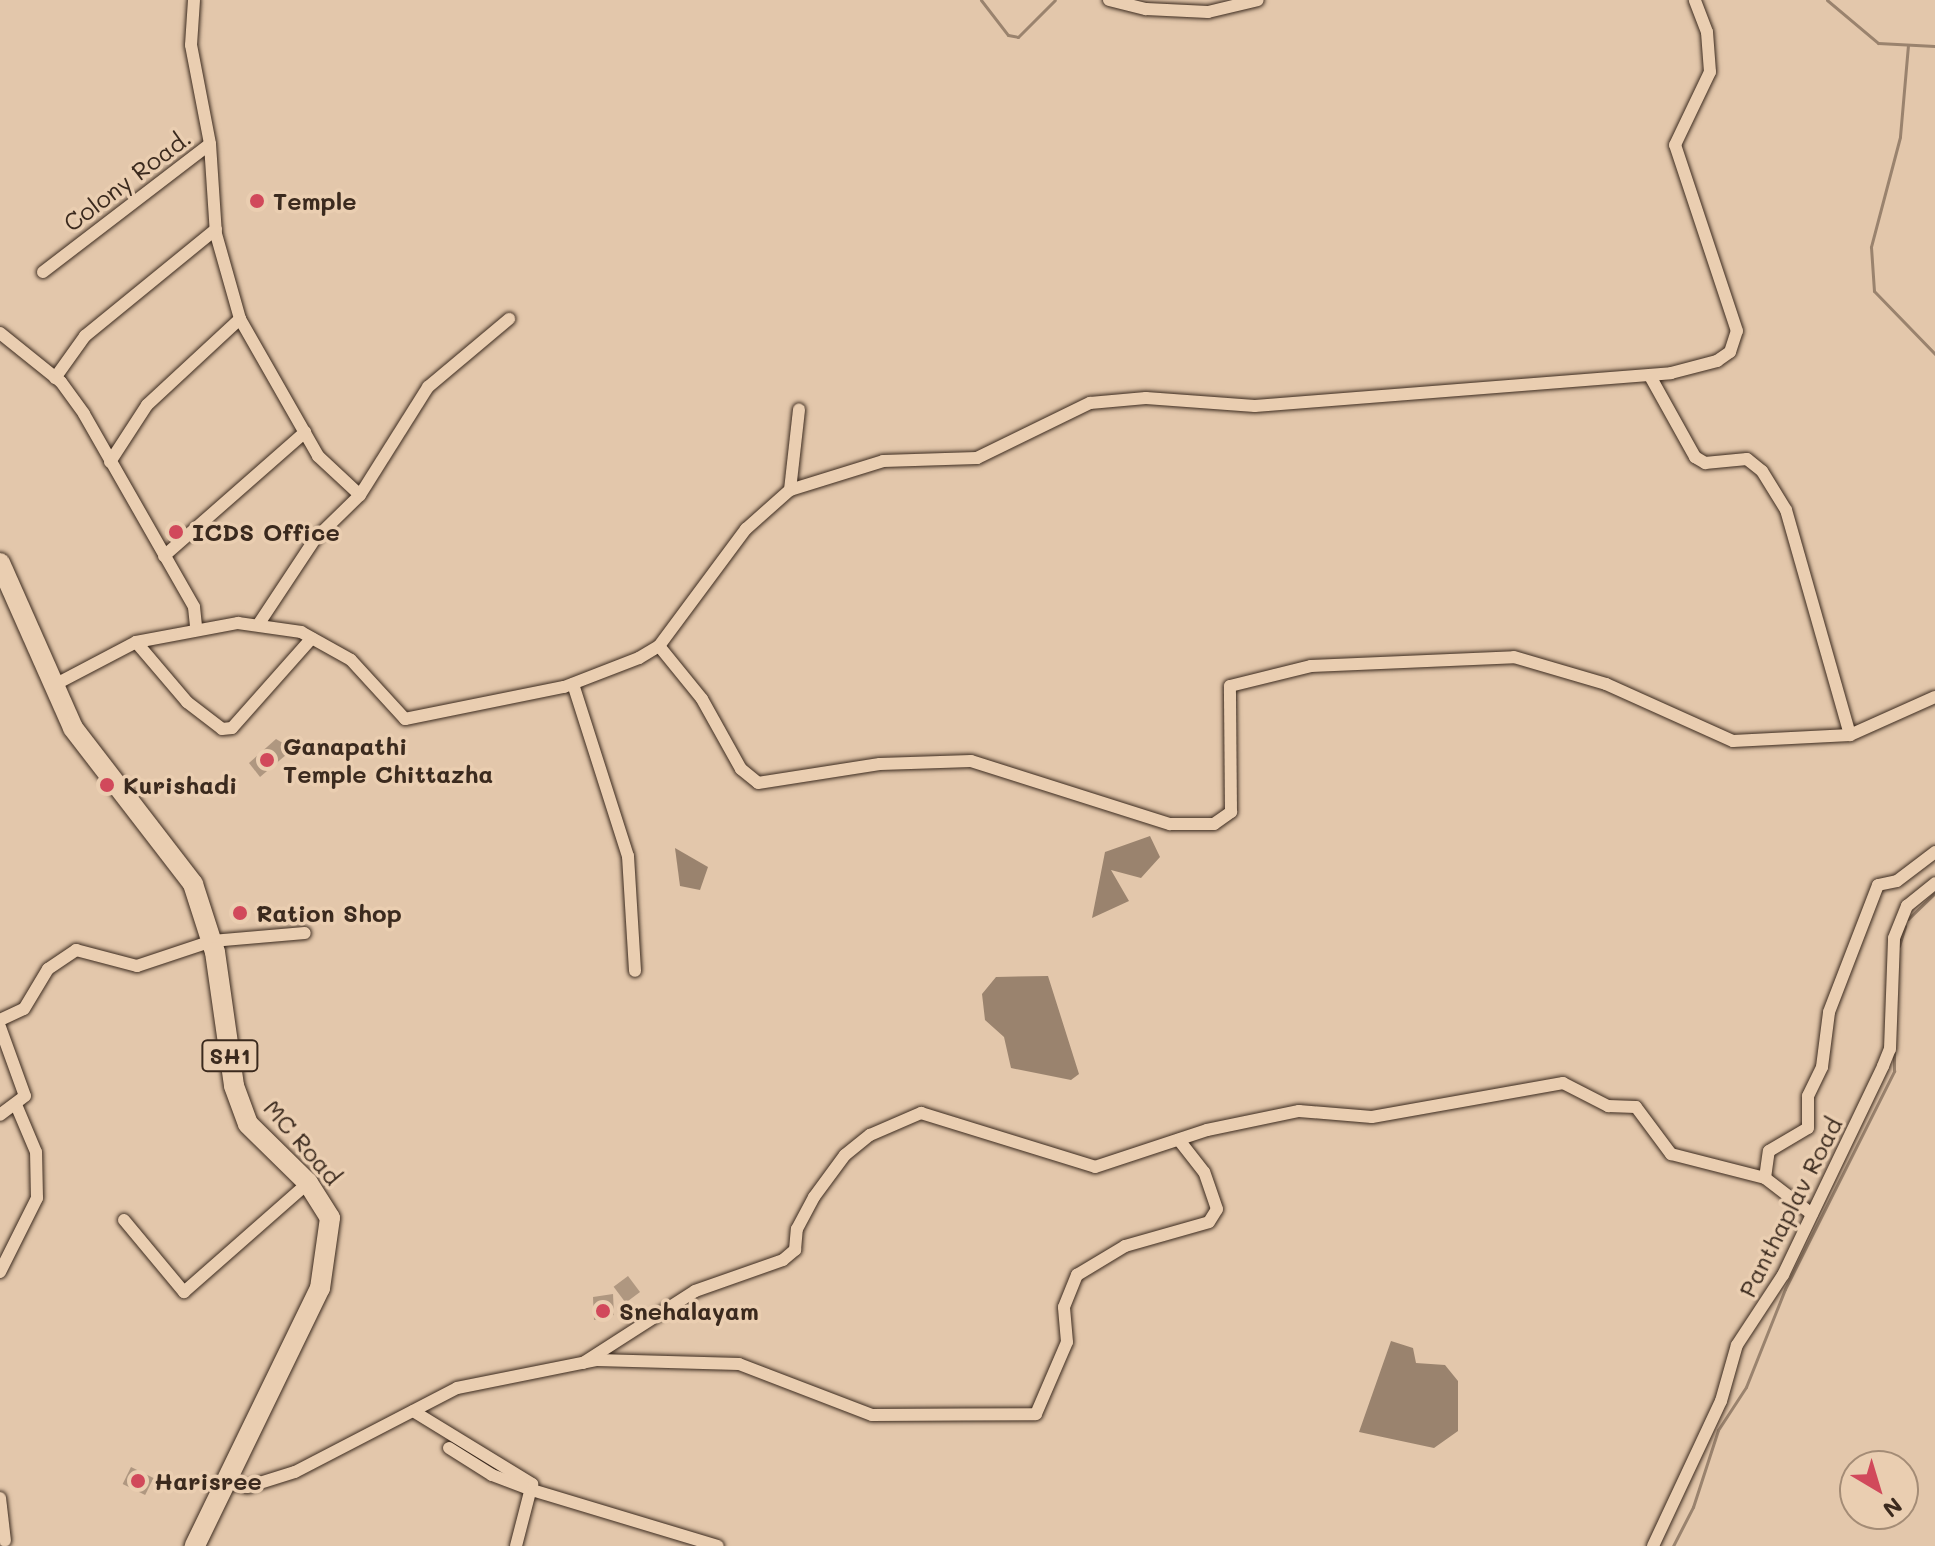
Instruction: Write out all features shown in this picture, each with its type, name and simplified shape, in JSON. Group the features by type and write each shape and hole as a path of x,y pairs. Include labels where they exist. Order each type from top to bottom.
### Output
{"main road":[{"name":"MC Road","path":"0,563 58,683 73,728 193,884 212,941 241,1108 259,1137 308,1183 323,1203 332,1235 320,1288 195,1546"}],"street":[{"path":"194,0 191,45 210,144"},
{"path":"1109,0 1146,9 1208,12 1258,0"},
{"path":"58,683 136,642 196,627 258,625 312,638 351,660 405,719 573,684 659,646 746,529 790,490 883,461 977,458 1090,403 1121,398 1255,406 1650,376 1717,361 1730,352 1737,331 1675,145 1710,72 1707,32 1695,0"},
{"name":"Colony Road.","path":"210,144 216,229 224,277 240,319 318,456 360,495"},
{"name":"Colony Road.","path":"43,272 210,144"},
{"path":"55,378 85,336 216,229"},
{"path":"110,462 147,405 240,319"},
{"path":"258,625 315,539 360,495 428,387 509,319"},
{"path":"0,333 55,378 110,462 194,607 196,627"},
{"path":"1650,376 1695,457 1705,463 1747,459 1762,471 1786,510 1850,735"},
{"path":"790,490 799,410"},
{"path":"164,556 294,446 305,432"},
{"path":"136,642 187,702 222,729 232,728 312,638"},
{"path":"659,646 702,699 741,769 758,783 880,764 971,761 1170,824 1214,824 1231,812 1230,686 1311,666 1514,657 1606,684 1733,741 1850,735 1935,697"},
{"path":"573,684 628,856 635,971"},
{"path":"1765,1178 1769,1151 1808,1128 1808,1096 1822,1067 1829,1012 1878,885 1897,881 1935,852"},
{"name":"Panthaplav Road","path":"1653,1546 1721,1401 1737,1345 1783,1275 1890,1049 1894,938 1907,906 1935,883"},
{"path":"0,1020 24,1009 48,969 76,950 137,966 212,941 305,933"},
{"path":"0,1027 24,1080 25,1096 17,1107 0,1115"},
{"path":"583,1363 695,1291 783,1260 795,1250 797,1229 814,1197 845,1155 896,1120 921,1113 942,1117 1095,1167 1179,1140 1299,1111 1372,1117 1563,1083 1608,1106 1636,1107 1671,1154 1765,1178 1812,1214"},
{"path":"0,1272 37,1198 36,1152 17,1107"},
{"path":"224,1482 247,1487 274,1480 341,1452 457,1388 583,1363 739,1364 872,1415 1036,1414 1067,1342 1064,1307 1077,1275 1125,1246 1209,1222 1217,1209 1204,1172 1179,1140"},
{"path":"124,1220 184,1292 308,1183"},
{"path":"413,1411 528,1479 532,1490 516,1546"},
{"path":"449,1448 492,1475 532,1490 718,1546"},
{"path":"0,1498 4,1543 19,1546"}],"shaded area":[{"path":"1150,836 1160,857 1141,878 1111,870 1129,901 1092,918 1105,852"},
{"path":"675,848 708,867 700,890 680,886"},
{"path":"1048,976 1079,1074 1071,1080 1011,1068 1004,1037 985,1020 982,994 996,977"},
{"path":"1391,1341 1413,1348 1416,1363 1445,1365 1458,1381 1458,1431 1434,1448 1359,1432"}],"building":[{"name":"Ganapathi Temple Chittazha","path":"276,739 293,749 260,777 249,763"},
{"path":"628,1276 640,1292 626,1303 614,1287"},
{"name":"Snehalayam","path":"613,1294 614,1315 594,1320 593,1297"},
{"name":"Harisree","path":"131,1467 153,1478 145,1495 123,1484"}],"waterway":[{"path":"981,0 1008,35 1018,37 1055,0"},
{"path":"1827,0 1878,43 1935,46"},
{"path":"1908,45 1900,137 1871,247 1874,291 1935,354"},
{"path":"1908,919 1935,893"},
{"path":"1899,946 1905,926"},
{"path":"1673,1546 1693,1507 1718,1430 1746,1387 1785,1289 1894,1071 1894,1053"}],"place":[{"name":"Temple","path":"257,201"},
{"name":"ICDS Office","path":"176,532"},
{"name":"Ganapathi Temple Chittazha","path":"267,760"},
{"name":"Kurishadi","path":"107,785"},
{"name":"Ration Shop","path":"240,913"},
{"name":"Snehalayam","path":"603,1311"},
{"name":"Harisree","path":"138,1481"}]}
